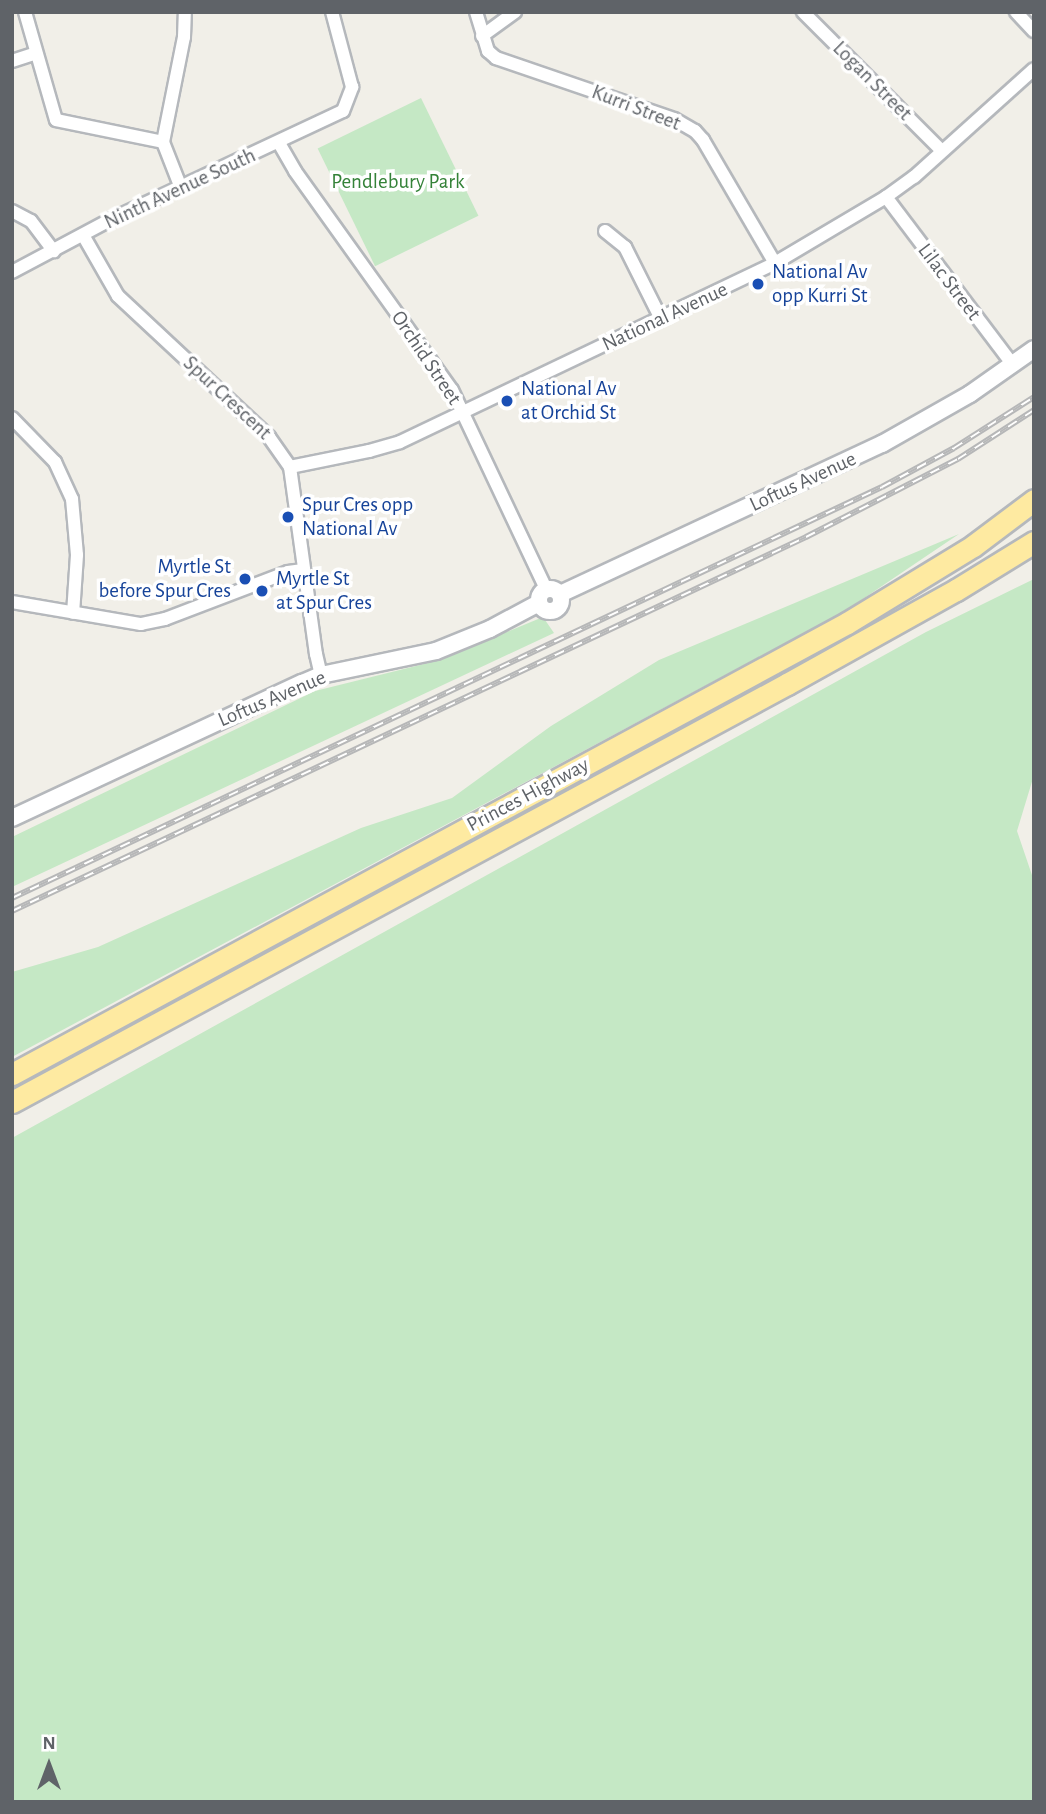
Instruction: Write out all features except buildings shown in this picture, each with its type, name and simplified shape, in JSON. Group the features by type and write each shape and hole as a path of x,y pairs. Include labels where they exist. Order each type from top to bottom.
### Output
{"highway":[{"name":"Princes Highway","path":"12,1074 847,623 973,546 1034,500"},
{"path":"973,546 1034,512"},
{"name":"Princes Highway","path":"12,1102 811,670 956,590 1034,542"}],"street":[{"path":"25,12 56,120 163,142"},
{"path":"181,188 163,142 184,37 185,12"},
{"name":"Ninth Avenue South","path":"12,272 83,235 336,115 347,105 352,87 332,12"},
{"path":"476,12 482,36 515,12"},
{"name":"Logan Street","path":"803,12 941,150"},
{"path":"1016,12 1034,31"},
{"name":"Kurri Street","path":"482,36 488,51 496,58 674,120 695,131 703,140 775,263"},
{"path":"12,61 36,53"},
{"name":"National Avenue","path":"290,467 385,446 463,412 775,263 886,197 914,177 1034,69"},
{"name":"Orchid Street","path":"279,143 295,171 452,390 548,595"},
{"name":"Lilac Street","path":"886,197 1013,365"},
{"path":"12,211 42,231 54,251"},
{"path":"605,231 625,247 661,319"},
{"name":"Spur Crescent","path":"83,235 117,296 260,428 275,443 290,467 303,570 321,675"},
{"name":"Loftus Avenue","path":"12,818 321,675 436,651 489,629 548,595 846,463 960,400 1034,349"},
{"path":"12,418 55,462 72,499 77,555 73,613"},
{"path":"12,602 126,623 154,622 281,575 303,570"}],"green space":[{"name":"Pendlebury Park","path":"421,98 478,216 375,266 318,148"},
{"path":"959,534 845,611 12,1057 12,972 98,947 361,828 452,798 551,726 659,660"},
{"path":"1034,579 1034,775 1017,831 1034,881 1034,1802 12,1802 12,1138 926,632"},
{"path":"543,617 554,633 12,887 12,837 315,691 436,661"}],"railway":[{"path":"12,898 882,487 954,448 1034,397"},
{"path":"12,911 806,537 958,459 1034,410"}],"place":[{"name":"National Av opp Kurri St","path":"758,284"},
{"name":"National Av at Orchid St","path":"507,401"},
{"name":"Spur Cres opp National Av","path":"288,517"},
{"name":"Myrtle St before Spur Cres","path":"245,579"},
{"name":"Myrtle St at Spur Cres","path":"262,591"}]}
